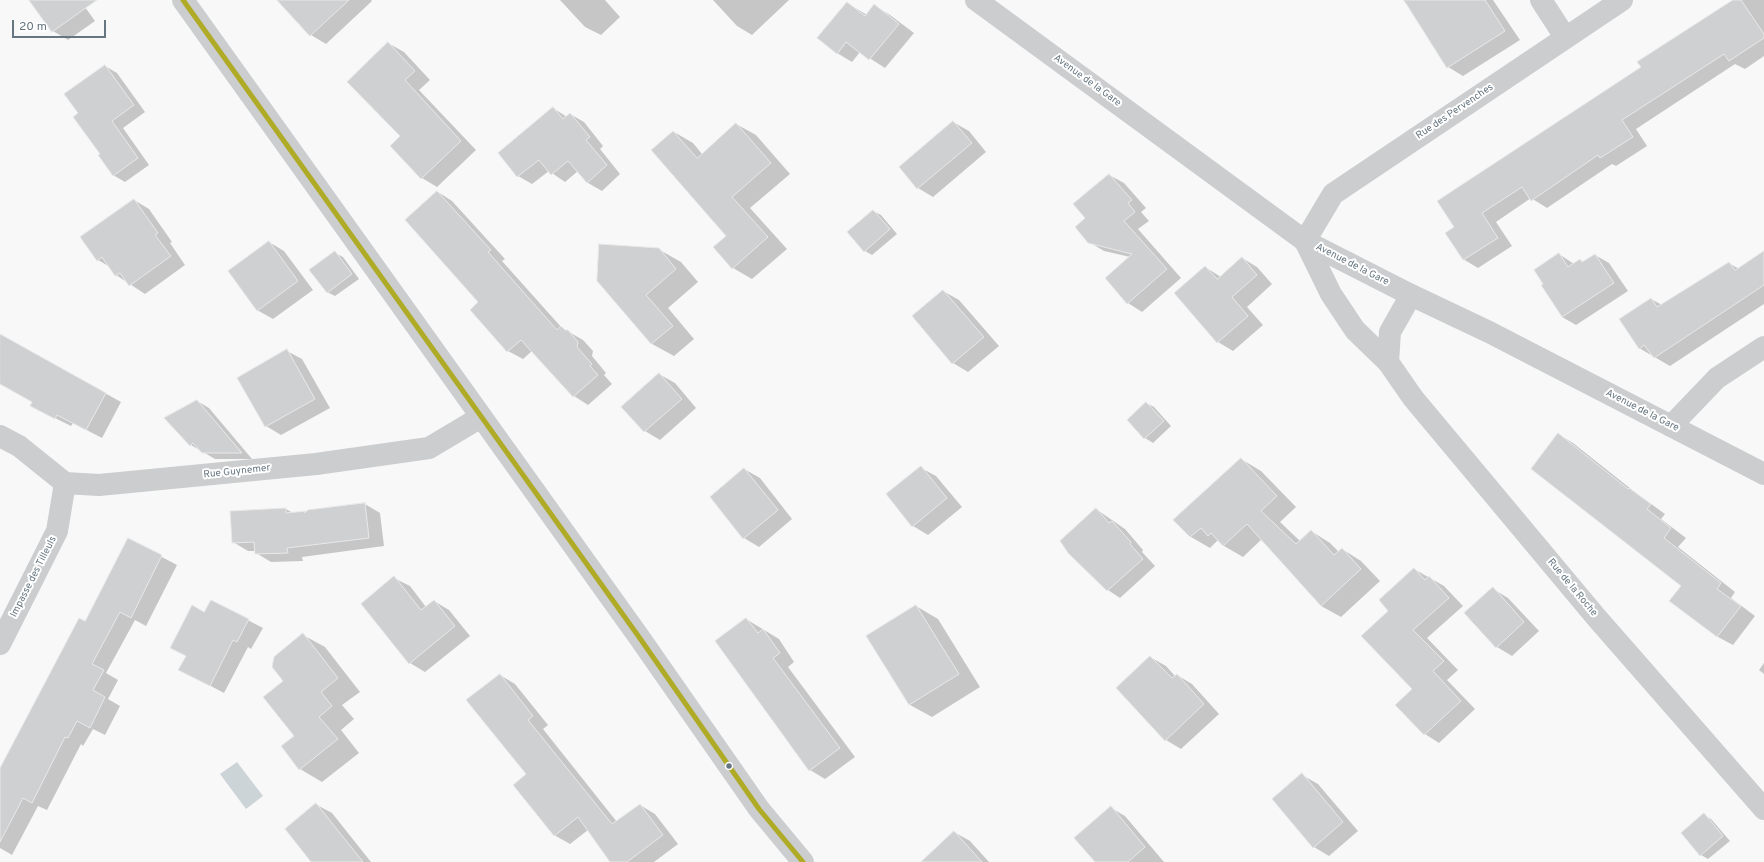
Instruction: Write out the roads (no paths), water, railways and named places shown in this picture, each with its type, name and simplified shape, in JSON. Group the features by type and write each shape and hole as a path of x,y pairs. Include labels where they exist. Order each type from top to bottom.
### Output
{"street":[{"path":"183,0 639,637 759,809 802,862"},
{"name":"Avenue de la Gare","path":"976,0 1305,241 1411,295 1489,332 1764,474"},
{"path":"1541,0 1565,37"},
{"name":"Rue des Pervenches","path":"1305,241 1333,194 1622,0"},
{"name":"Rue de la Roche","path":"1305,241 1331,294 1355,330 1388,362 1413,398 1586,605 1764,809"},
{"path":"1388,362 1390,332 1411,295"},
{"path":"1671,426 1717,378 1764,347"},
{"name":"Rue Guynemer","path":"64,483 99,485 153,480 316,464 428,448 481,417"},
{"path":"0,436 20,446 64,483"},
{"name":"Impasse des Tilleuls","path":"0,644 57,531 64,483"}]}
